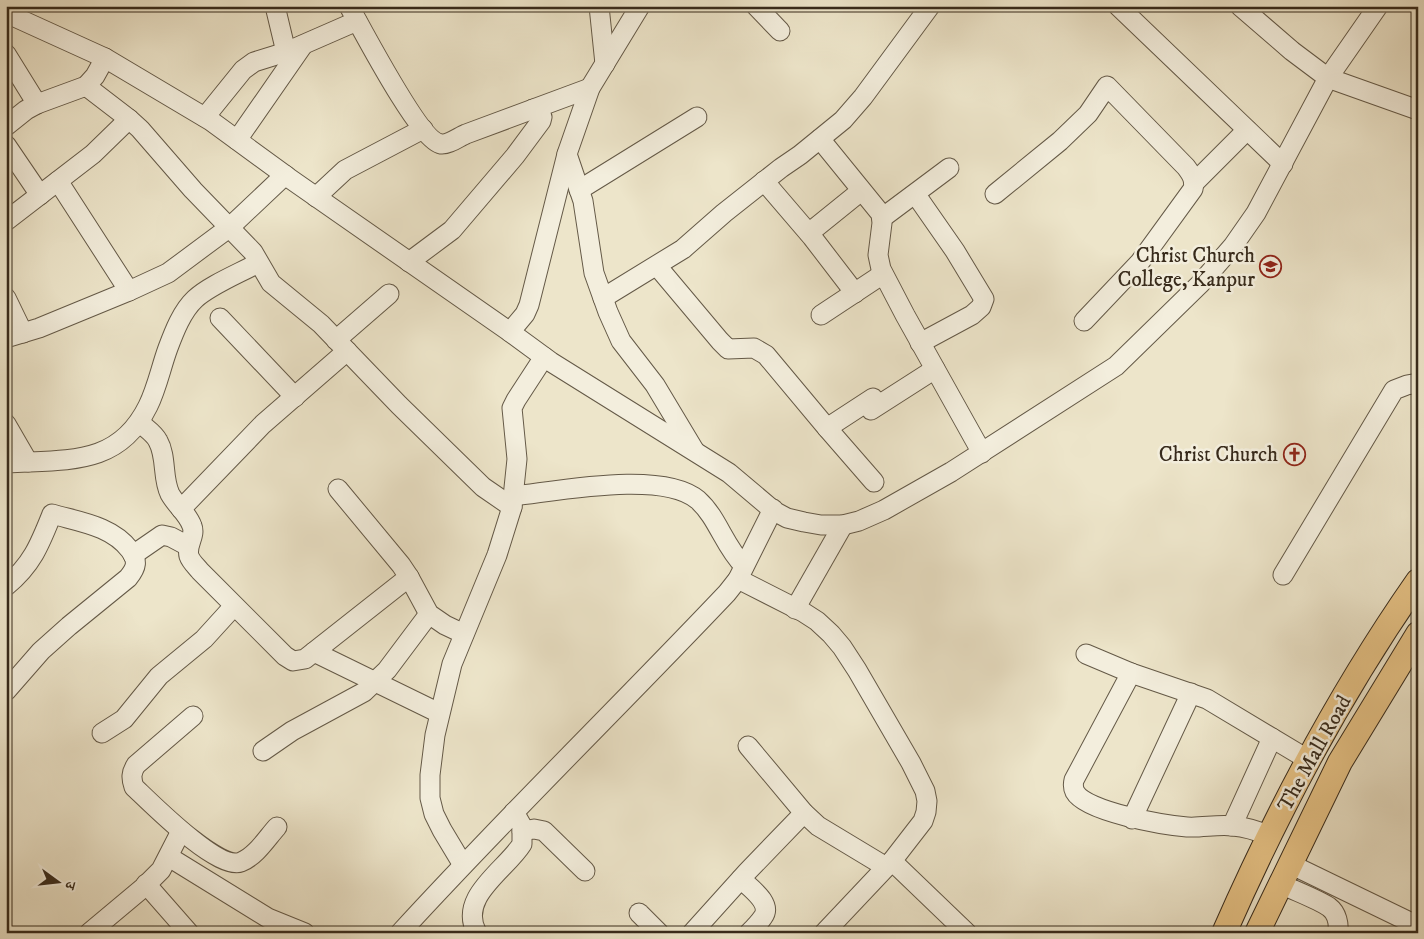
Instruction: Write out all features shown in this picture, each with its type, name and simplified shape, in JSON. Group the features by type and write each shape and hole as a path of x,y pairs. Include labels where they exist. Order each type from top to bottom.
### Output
{"main road":[{"name":"The Mall Road","path":"1224,933 1311,753 1418,581"},
{"name":"The Mall Road","path":"1257,933 1340,762 1416,639"}],"street":[{"path":"275,6 295,48"},
{"path":"599,6 604,64"},
{"path":"510,332 525,314 529,304 567,154 590,88 640,6"},
{"path":"756,6 780,31"},
{"path":"603,298 683,250 764,181 843,120 863,97 930,6"},
{"path":"1118,6 1283,164"},
{"path":"1240,6 1292,51 1328,78 1418,110"},
{"path":"8,12 105,58 205,117 544,357 729,473 787,518 821,525 843,525 859,521 884,510 982,453 1116,366 1200,284 1233,246 1256,213 1328,78 1378,6"},
{"path":"205,117 248,66 254,62 295,48 353,14 389,77 423,129 433,141 442,144 590,88"},
{"path":"237,140 295,48"},
{"path":"6,54 37,104"},
{"path":"6,126 37,104 86,86 95,76 105,58"},
{"path":"86,86 129,119 193,190 253,252 271,282 310,315 483,487 513,502 620,484 640,484 676,489 698,500 708,510 741,573 817,622 842,647 902,748 925,791 927,801 923,821 889,864 824,933"},
{"path":"994,194 1060,141 1088,114 1108,86 1186,167 1195,182"},
{"path":"409,262 452,230 516,156 541,121 542,117 533,109"},
{"path":"579,190 697,117"},
{"path":"6,221 93,154 129,119"},
{"path":"316,197 345,170 423,129"},
{"path":"1084,321 1140,262 1194,189 1195,182 1247,130"},
{"path":"820,139 879,211 882,218 878,262 883,274 982,453"},
{"path":"6,145 40,195"},
{"path":"567,154 583,201 594,273 621,341 655,385 696,453"},
{"path":"882,218 949,168"},
{"path":"6,298 15,336 128,291 168,273 230,227 285,175"},
{"path":"58,181 128,291"},
{"path":"764,181 809,233 855,293"},
{"path":"809,233 861,191"},
{"path":"916,194 955,251 984,299 981,307 972,315 920,343"},
{"path":"6,463 72,460 111,448 127,436 139,422 149,405 174,331 187,309 195,299 208,290 258,263"},
{"path":"657,266 728,349 754,348 766,355 874,482"},
{"path":"821,315 883,274"},
{"path":"181,510 263,424 295,397 389,294"},
{"path":"220,318 295,397"},
{"path":"462,865 434,814 430,798 430,775 435,735 452,664 497,555 513,502 517,459 512,408 544,357"},
{"path":"827,428 935,370"},
{"path":"1283,576 1394,390 1418,383"},
{"path":"139,422 152,433 158,442 162,451 169,491 175,504 193,527 188,546 190,559 234,606 285,656 293,661 305,659 410,577"},
{"path":"6,424 28,462"},
{"path":"338,489 410,577 430,614 445,625 464,634"},
{"path":"400,933 462,865 628,697 727,593 741,573 773,509"},
{"path":"6,586 30,563 52,514 100,527 117,536 136,559 134,571 128,578 41,651 6,691"},
{"path":"795,608 843,525"},
{"path":"133,555 162,536 172,537 188,546"},
{"path":"102,733 124,719 158,676 204,639 234,606"},
{"path":"263,751 292,731 364,692 387,670 430,614"},
{"path":"314,652 439,713"},
{"path":"1086,654 1131,673 1207,699 1272,738 1340,762"},
{"path":"1131,673 1074,780 1075,793 1091,804 1132,819 1187,827 1232,826 1254,830 1270,836"},
{"path":"1132,819 1191,693"},
{"path":"192,716 136,766 132,771 131,779 134,787 181,831 224,860 232,863 240,863 250,856 277,827"},
{"path":"1232,826 1272,738"},
{"path":"748,746 804,813 829,834 889,864 967,933"},
{"path":"477,933 472,922 473,909 477,897 522,844 522,831 514,812"},
{"path":"692,933 804,813"},
{"path":"522,831 534,829 544,831 585,871"},
{"path":"89,933 161,870 181,831"},
{"path":"169,857 268,918 305,933"},
{"path":"1285,874 1418,926"},
{"path":"1285,874 1329,908 1335,916 1338,933"},
{"path":"741,879 762,900 765,907 764,916 749,933"},
{"path":"146,884 189,933"},
{"path":"638,913 659,933"}],"place":[{"name":"Christ Church College, Kanpur","path":"1271,267"},
{"name":"Christ Church","path":"1294,454"}]}
